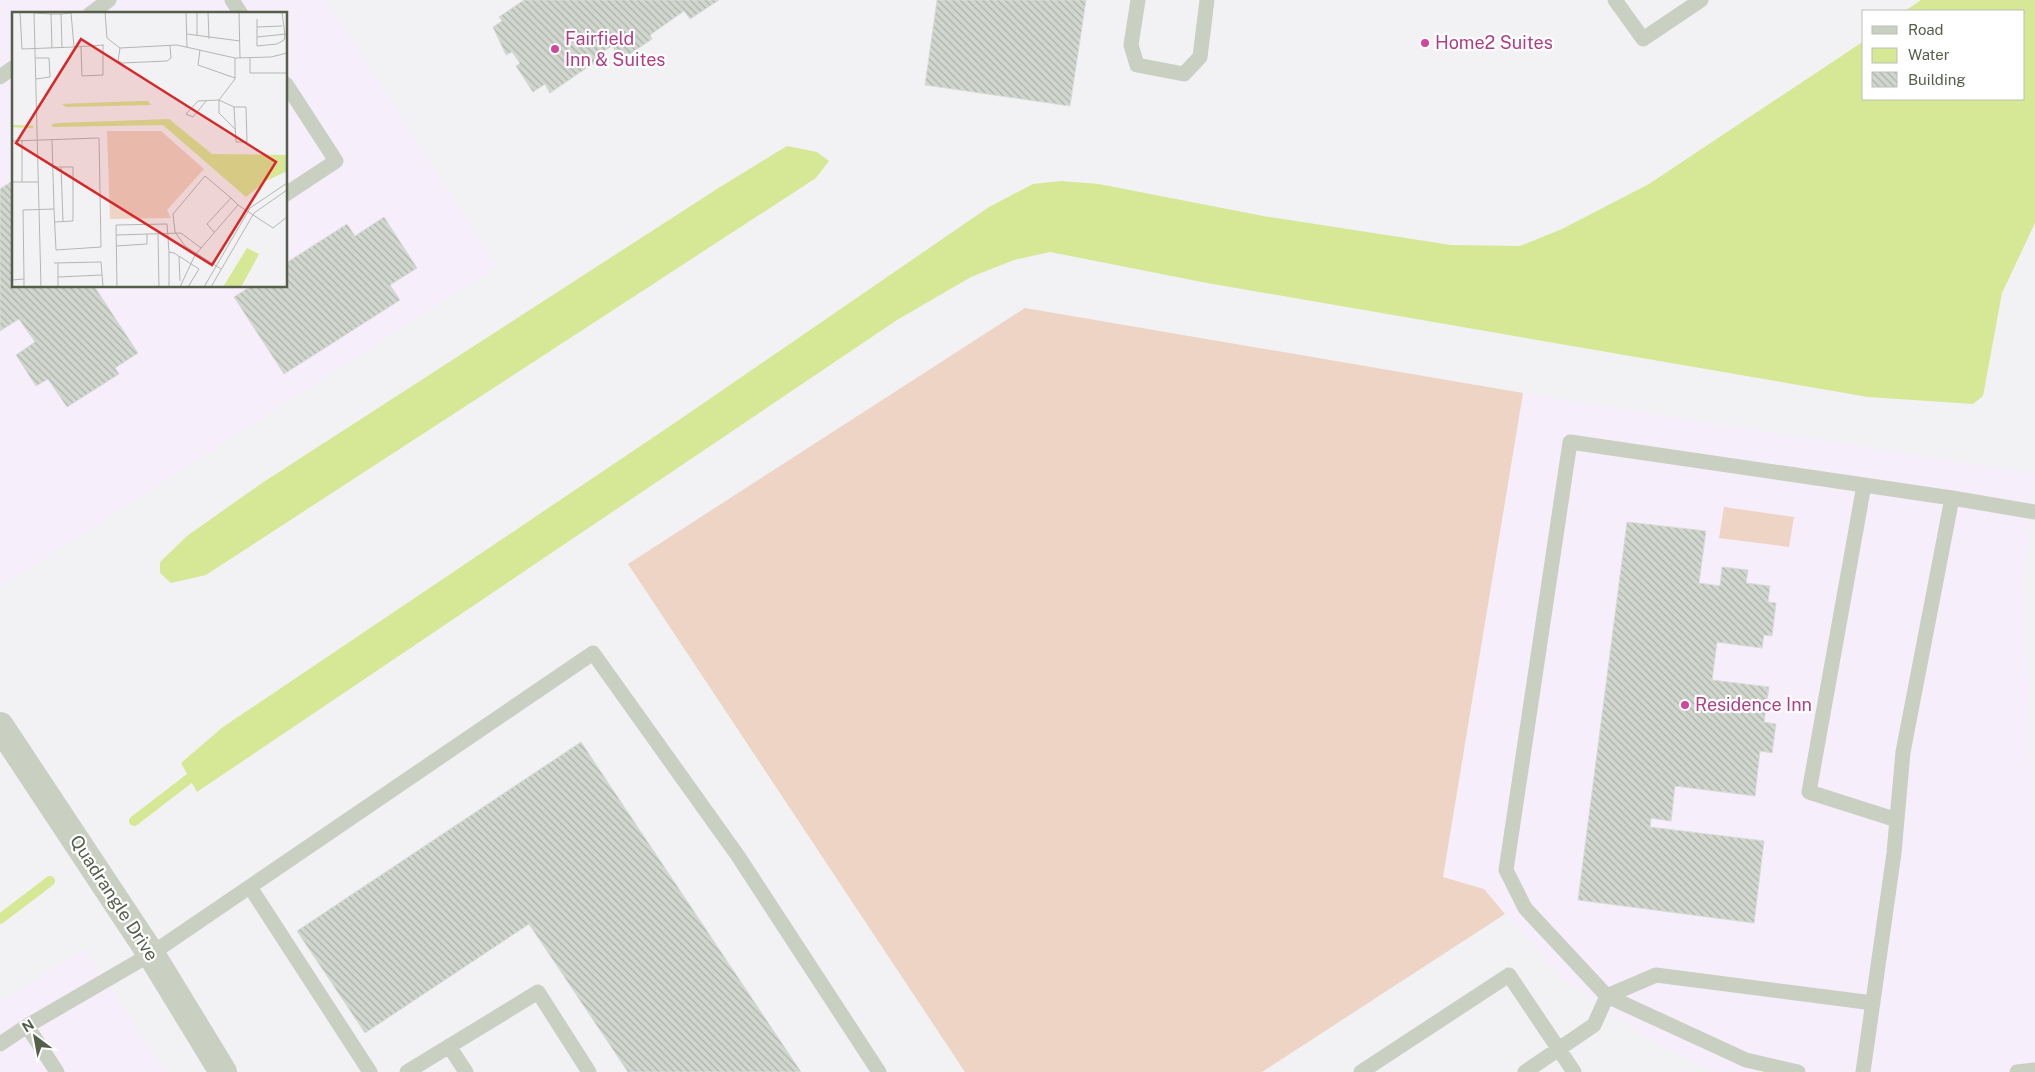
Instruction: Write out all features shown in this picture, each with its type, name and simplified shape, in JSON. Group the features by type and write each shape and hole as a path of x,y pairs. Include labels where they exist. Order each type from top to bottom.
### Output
{"street":[{"name":"Quadrangle Drive","path":"0,726 151,954 223,1072"}],"lane":[{"path":"93,12 109,0"},
{"path":"232,0 240,12"},
{"path":"1138,0 1131,45 1137,65 1184,74 1200,57 1207,0"},
{"path":"1615,0 1643,39 1702,0"},
{"path":"0,77 12,68"},
{"path":"288,87 336,161 288,193"},
{"path":"1798,1072 1746,1060 1607,996 1525,908 1506,870 1570,442 2035,512"},
{"path":"1864,485 1810,792 1897,820"},
{"path":"1863,1072 1897,820 1903,752 1952,498"},
{"path":"0,1044 27,1026 151,954 593,653 738,856 880,1072"},
{"path":"250,887 370,1072"},
{"path":"1361,1072 1509,975 1574,1072"},
{"path":"1525,1072 1594,1025 1607,996 1656,975 1873,1003"},
{"path":"407,1072 538,992 589,1072"},
{"path":"27,1026 57,1072"},
{"path":"449,1046 466,1072"},
{"path":"2017,1072 2035,1070"}],"shaded area":[{"path":"0,0 326,0 497,266 0,587"},
{"path":"1025,308 1523,393 1443,877 1484,889 1505,914 1262,1072 965,1072 628,564"},
{"path":"1523,393 2035,474 2024,579 2035,892 2035,1072 1715,1072 1651,1040 1562,978 1484,889 1443,877"},
{"path":"1724,507 1794,517 1789,547 1719,538"},
{"path":"85,948 165,1072 0,1072 0,1003"}],"water":[{"path":"1921,0 2035,0 2035,223 2002,293 1983,396 1973,404 1868,397 1207,283 1050,252 1014,260 971,277 897,320 197,792 181,763 223,727 679,420 989,207 1033,184 1061,181 1099,184 1263,216 1451,245 1520,246 1562,229 1649,184 1862,42 1862,100 2025,100 2025,10 1906,10"},
{"path":"787,146 817,152 829,161 816,178 206,575 171,583 160,573 160,562 187,536 262,483 720,187"}],"building":[{"name":"Fairfield Inn & Suites","path":"524,0 719,0 690,19 684,11 650,35 652,39 621,60 612,46 599,54 601,58 550,93 545,84 533,92 516,66 520,63 512,52 506,55 493,27 502,21 499,17"},
{"path":"937,0 1086,0 1070,106 925,85"},
{"path":"12,181 12,288 95,288 138,353 115,368 119,374 67,407 48,379 36,386 16,355 35,342 19,319 0,331 0,189"},
{"path":"384,217 417,268 390,285 400,300 284,374 234,297 248,288 288,288 288,262 347,224 355,236"},
{"name":"Residence Inn","path":"1627,522 1706,531 1699,583 1720,586 1722,567 1748,570 1746,583 1770,586 1768,602 1776,603 1772,636 1764,635 1762,648 1717,642 1712,680 1769,687 1764,722 1776,724 1772,753 1760,751 1755,796 1675,786 1671,821 1651,818 1650,827 1764,841 1754,923 1578,900"},
{"path":"581,742 801,1072 628,1072 529,924 365,1033 297,931"}],"waterway":[{"path":"134,821 190,778"},
{"path":"0,919 50,881"}],"place":[{"name":"Home2 Suites","path":"1425,43"},
{"name":"Fairfield Inn & Suites","path":"555,49"},
{"name":"Residence Inn","path":"1685,705"}]}
